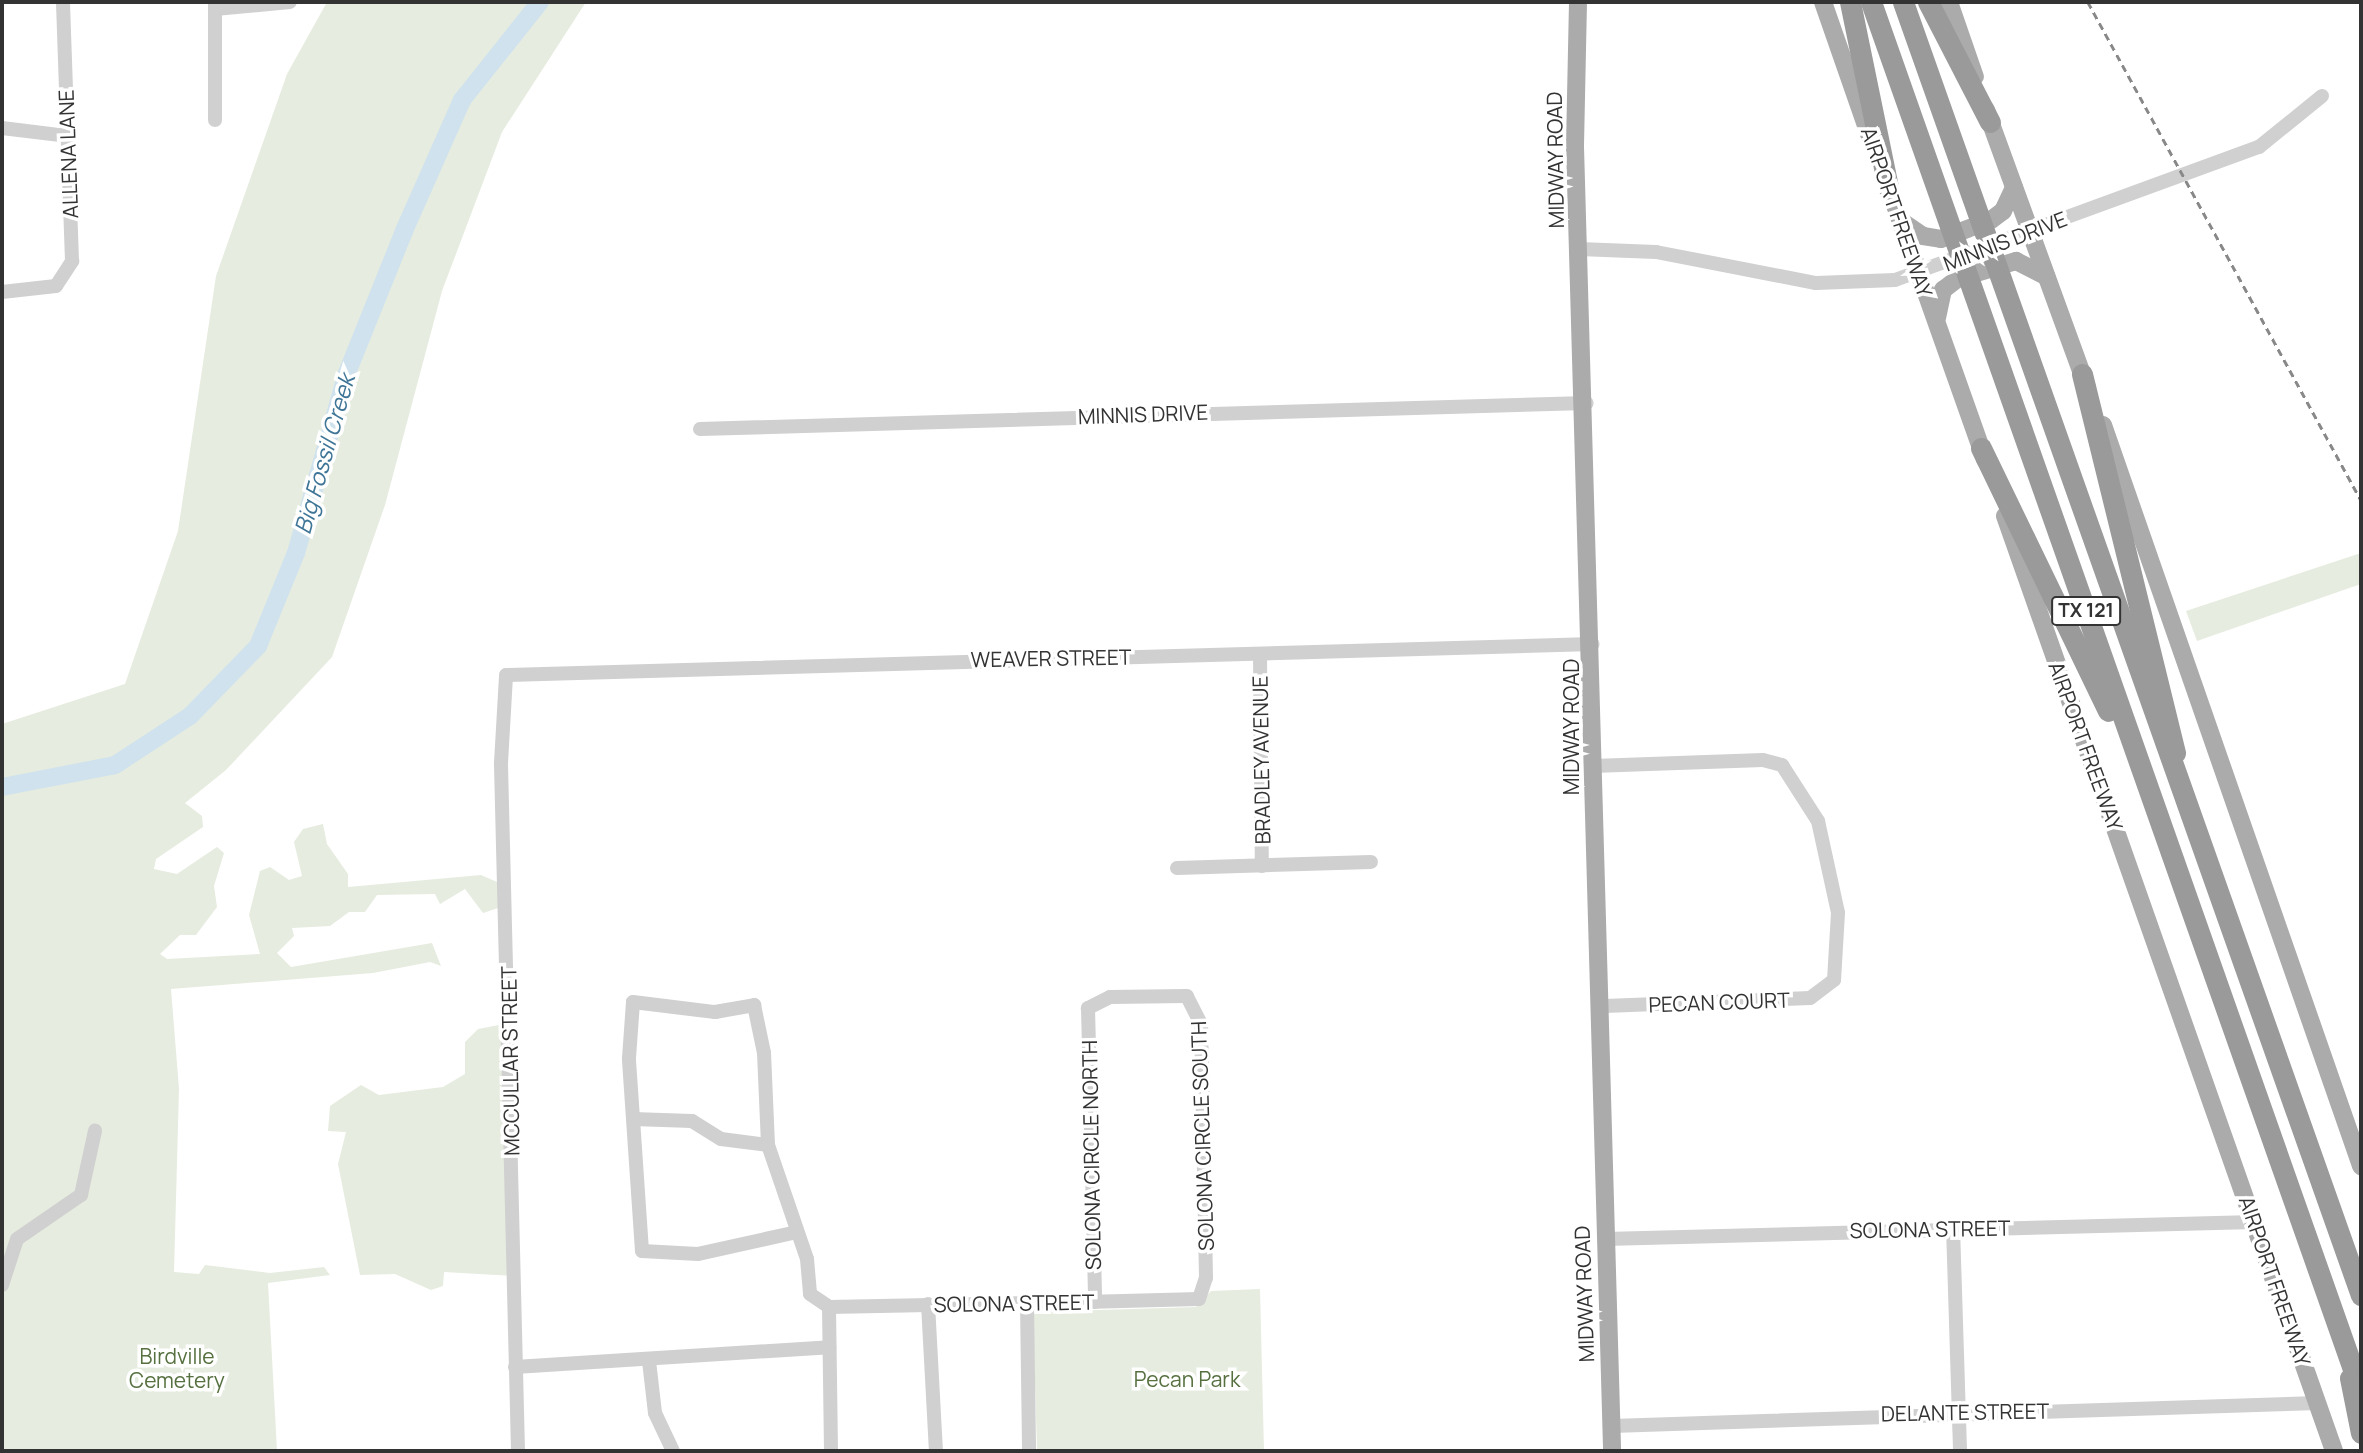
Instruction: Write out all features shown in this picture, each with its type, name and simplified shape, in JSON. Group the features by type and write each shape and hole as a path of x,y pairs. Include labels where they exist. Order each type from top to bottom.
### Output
{"highway":[{"path":"1850,2 1888,187"},
{"name":"AIRPORT FREEWAY","path":"1871,2 2361,1392"},
{"name":"TX 121","path":"1903,2 2174,780 2361,1295"},
{"path":"1928,2 1990,122"},
{"path":"2082,374 2176,748 2174,780"},
{"path":"1981,448 2090,671 2174,891 2192,915"},
{"path":"2350,1355 2361,1433"}],"main road":[{"name":"MIDWAY ROAD","path":"1578,2 1579,248 1587,403 1598,1006 1612,1451"},
{"name":"AIRPORT FREEWAY","path":"1823,2 2334,1451"},
{"path":"1949,2 2361,1166"},
{"path":"1901,222 1923,236 1941,239 1997,216 2014,187"},
{"path":"1937,326 1939,298 1957,279 2016,261 2046,276"}],"street":[{"name":"ALLENA LANE","path":"2,292 42,290 63,281 72,261 63,2"},
{"path":"215,120 215,5 290,2"},
{"name":"MINNIS DRIVE","path":"1579,248 1642,250 1841,285 1919,274 2259,147 2322,96"},
{"path":"2,128 67,136"},
{"name":"MINNIS DRIVE","path":"700,429 1587,403"},
{"name":"WEAVER STREET","path":"509,675 1593,644"},
{"name":"BRADLEY AVENUE","path":"1260,654 1262,866"},
{"name":"MCCULLAR STREET","path":"509,675 501,683 501,764 518,1451"},
{"name":"PECAN COURT","path":"1593,766 1762,760 1782,765 1818,821 1838,913 1834,980 1810,998 1598,1006"},
{"path":"1177,868 1371,862"},
{"name":"SOLONA CIRCLE SOUTH","path":"1087,1008 1097,999 1174,995 1192,1000 1199,1012 1206,1278 1199,1299"},
{"path":"797,1232 698,1254 642,1251 633,1119 630,1006 646,999 696,1011 754,1005 764,1053 768,1145 797,1232 810,1294 829,1307 831,1451"},
{"name":"SOLONA CIRCLE NORTH","path":"1087,1008 1095,1302"},
{"path":"633,1119 692,1121 720,1139 768,1145"},
{"path":"2,1285 17,1239 81,1195 95,1131"},
{"name":"SOLONA STREET","path":"1605,1239 1953,1227 2255,1222"},
{"path":"1953,1227 1961,1451"},
{"name":"SOLONA STREET","path":"829,1307 1199,1299"},
{"path":"1027,1303 1029,1451"},
{"path":"928,1304 936,1451"},
{"path":"515,1367 649,1361 829,1347"},
{"path":"649,1361 655,1413 673,1451"},
{"name":"DELANTE STREET","path":"1612,1426 1960,1410 2318,1403"}],"green space":[{"name":"Birdville Cemetery","path":"327,2 586,2 502,132 442,291 385,505 332,657 226,770 185,803 202,816 203,827 156,859 154,869 177,874 217,847 224,853 214,886 217,907 196,935 180,935 160,954 167,959 260,954 249,915 260,871 270,867 289,880 302,876 294,842 303,829 323,824 327,844 348,874 348,887 481,875 497,882 501,907 483,913 465,889 440,904 435,894 377,895 365,912 349,912 330,926 292,928 294,936 277,953 291,967 432,943 441,966 430,962 373,973 171,989 179,1089 174,1272 199,1274 205,1265 270,1273 324,1267 330,1275 268,1283 277,1451 2,1451 2,724 125,684 178,531 216,276 287,74"},
{"path":"2361,553 2361,584 2197,641 2186,611"},
{"path":"509,1023 513,1276 444,1272 443,1286 431,1290 395,1274 360,1275 338,1164 346,1132 328,1131 330,1106 361,1085 379,1095 443,1087 465,1074 465,1042 478,1029"},
{"name":"Pecan Park","path":"1260,1289 1264,1451 1037,1451 1033,1312 1196,1307 1211,1291"}],"waterway":[{"name":"Big Fossil Creek","path":"2,787 115,765 190,716 258,646 296,553 347,373 404,231 462,100 540,2"}],"railway":[{"path":"2088,2 2361,500"}]}
